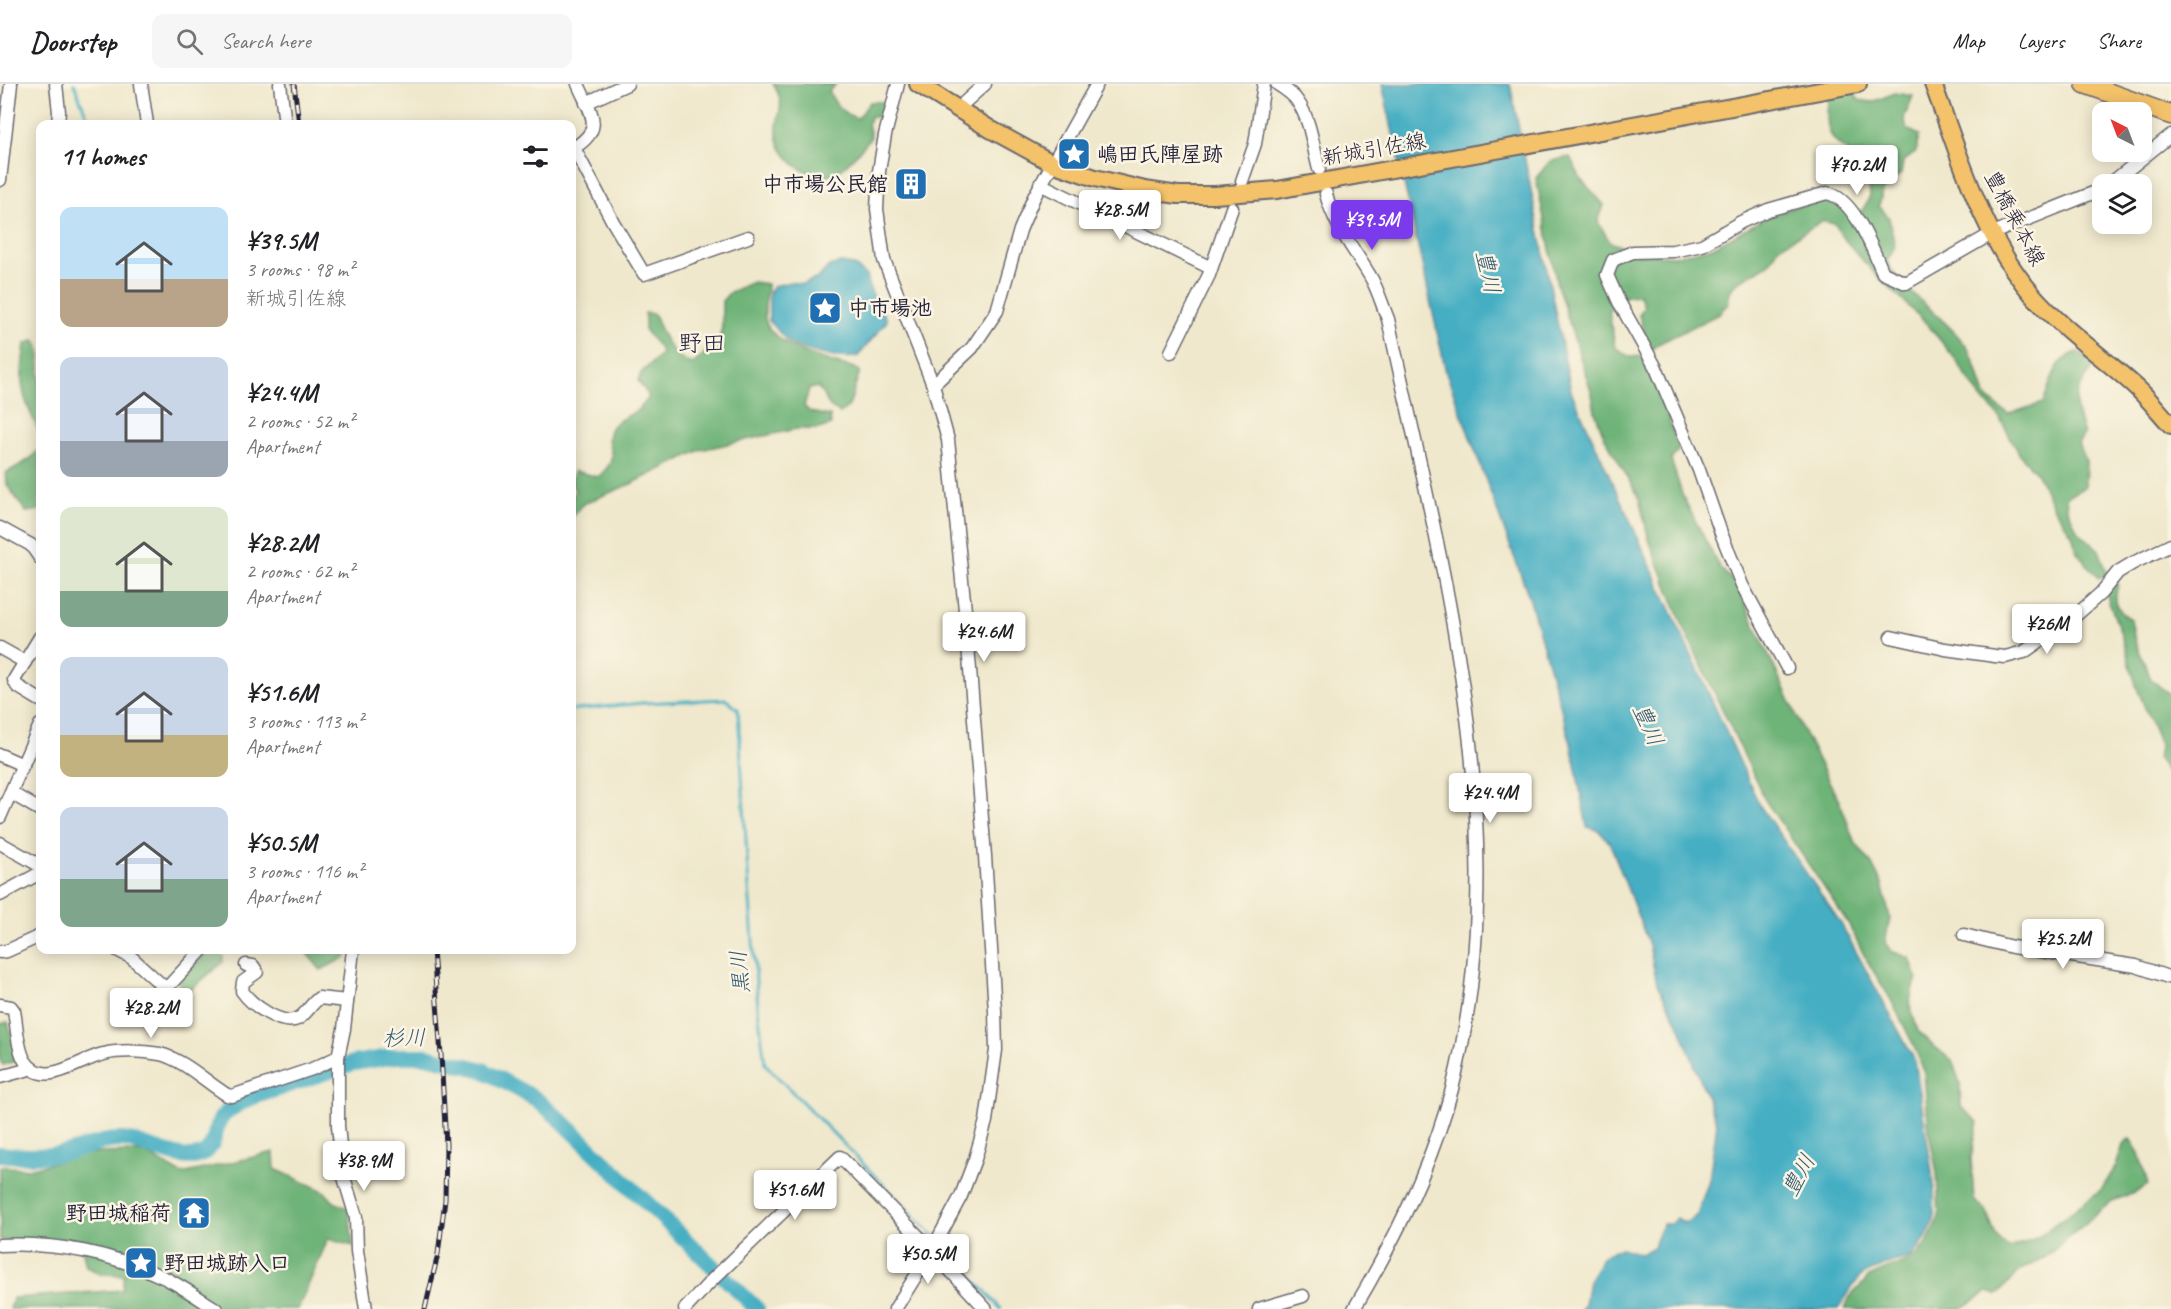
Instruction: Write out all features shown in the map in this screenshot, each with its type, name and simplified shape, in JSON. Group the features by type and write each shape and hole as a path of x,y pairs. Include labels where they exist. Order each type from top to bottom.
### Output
{"highway":[{"path":"2085,84 2171,115"}],"main road":[{"name":"新城引佐線","path":"918,84 1052,163 1095,178 1178,195 1215,195 1277,190 1858,84"},
{"name":"豊橋乗本線","path":"1933,84 1960,161 1993,233 2024,283 2055,319 2138,389 2171,425"}],"street":[{"path":"0,180 11,84"},
{"path":"56,84 58,120"},
{"path":"141,84 146,120"},
{"path":"279,84 284,120"},
{"path":"576,146 586,140 592,131 593,121 578,84"},
{"path":"586,103 627,84"},
{"path":"895,1309 942,1234 961,1196 986,1121 996,1050 985,856 948,440 933,385 884,260 877,209 879,171 885,135 898,84"},
{"path":"960,110 965,102 985,84"},
{"path":"933,385 972,348 996,311 1020,230 1040,184 1097,84"},
{"path":"1242,181 1255,144 1264,84"},
{"path":"1277,84 1292,94 1305,115 1319,169"},
{"path":"2122,174 2171,135"},
{"path":"576,154 644,274 748,237"},
{"path":"1040,184 1211,268"},
{"path":"1786,668 1742,585 1721,533 1700,470 1656,368 1619,302 1607,275 1613,260 1633,252 1673,251 1702,245 1741,222 1768,210 1827,193 1836,196 1845,205 1865,232 1883,273 1906,283 1993,233 2092,193"},
{"path":"1326,194 1329,208 1337,223 1372,278 1388,319 1440,561 1456,642 1467,716 1474,797 1477,902 1474,965 1451,1090 1411,1201 1388,1251 1354,1309"},
{"path":"1171,352 1211,268 1232,208"},
{"path":"0,528 31,545 36,552"},
{"path":"1891,637 1945,649 1995,656 2005,657 2024,652 2074,617 2101,593 2118,572 2171,545"},
{"path":"36,644 14,680 17,686 36,698"},
{"path":"0,648 25,662"},
{"path":"0,817 36,734"},
{"path":"0,755 23,765"},
{"path":"11,793 36,808"},
{"path":"0,843 36,863"},
{"path":"0,895 36,875"},
{"path":"1964,935 2012,947 2136,966 2171,978"},
{"path":"0,952 36,938"},
{"path":"124,954 166,989 198,954"},
{"path":"353,954 345,1029 338,1060 339,1150 343,1174 356,1217 357,1251 366,1309"},
{"path":"246,965 253,966 257,972 243,982 242,991 271,1016 295,1020 300,1018 319,998 347,1001"},
{"path":"0,1005 11,1007 14,1011 22,1054 30,1067 46,1073 55,1073 106,1053 158,1054 170,1058 232,1096 338,1060"},
{"path":"0,1077 30,1067"},
{"path":"685,1309 715,1277 840,1157 933,1249 986,1309"},
{"path":"0,1245 72,1248 101,1255 165,1278 216,1309"},
{"path":"1259,1309 1303,1296"}],"green space":[{"path":"773,84 836,84 829,91 834,101 840,109 853,117 858,118 870,102 882,102 884,107 879,118 871,116 868,123 871,137 858,153 835,173 821,176 795,165 783,150 777,133 781,104"},
{"path":"1830,84 1852,84 1858,100 1872,102 1895,93 1913,96 1904,118 1907,129 1919,135 1916,152 1903,162 1901,174 1885,184 1879,206 1889,218 1895,246 1887,261 1903,284 1949,326 1968,349 1988,398 2008,414 2043,403 2054,372 2070,355 2078,352 2094,365 2076,398 2077,412 2084,434 2078,444 2086,461 2085,487 2066,497 2067,507 2077,530 2099,550 2108,575 2098,578 2077,552 2072,534 2055,510 2036,472 2020,455 1998,415 1981,398 1953,356 1927,324 1875,274 1845,240 1835,224 1822,221 1779,247 1769,264 1736,283 1730,291 1728,304 1717,315 1652,349 1646,340 1639,315 1644,307 1640,295 1627,296 1609,311 1615,347 1630,357 1643,356 1650,366 1679,449 1671,460 1683,497 1720,568 1736,584 1805,734 1842,807 1854,841 1871,863 1882,884 1890,918 1885,943 1891,951 1910,958 1917,978 1909,1003 1918,1031 1952,1060 1960,1084 1961,1107 1978,1122 1971,1158 1974,1200 1986,1210 1996,1236 2009,1248 2036,1238 2102,1189 2116,1166 2123,1145 2130,1139 2139,1153 2148,1185 2135,1193 2112,1201 2044,1258 2021,1270 1997,1295 1987,1292 1961,1309 1844,1309 1850,1297 1869,1277 1915,1257 1927,1243 1939,1216 1937,1173 1929,1132 1924,1071 1890,998 1867,961 1848,923 1765,800 1684,628 1649,540 1639,498 1604,436 1595,412 1592,394 1557,285 1536,178 1550,161 1570,157 1581,179 1604,205 1598,222 1610,242 1641,254 1675,256 1713,247 1767,217 1797,206 1820,201 1838,205 1844,211 1862,211 1870,196 1867,170 1859,166 1852,177 1846,175 1848,151 1833,139 1827,122"},
{"path":"753,282 767,284 765,317 767,326 773,333 803,351 860,371 849,406 840,413 831,408 818,387 809,389 804,406 810,412 830,416 831,425 819,429 796,429 700,450 633,483 583,504 576,512 576,471 598,477 606,469 612,457 608,437 610,430 617,422 640,408 649,396 638,381 641,373 661,354 659,347 645,331 645,313 654,314 673,351 685,361 693,364 719,340 722,327 722,301 730,292"},
{"path":"35,340 36,342 36,425 23,391 22,371 25,344"},
{"path":"36,452 36,511 26,512 7,485 6,473 30,459"},
{"path":"2114,581 2118,585 2117,605 2122,613 2131,619 2135,641 2151,679 2171,696 2171,777 2158,759 2160,745 2137,688 2106,593"},
{"path":"205,954 223,956 223,962 187,993 180,992 179,982"},
{"path":"307,954 346,954 346,957 321,970"},
{"path":"8,1022 18,1060 3,1065 0,1061 0,1024"},
{"path":"144,1152 182,1174 274,1152 275,1169 324,1191 334,1202 349,1209 353,1246 328,1239 298,1309 135,1309 130,1307 128,1309 10,1309 13,1298 122,1290 124,1275 100,1274 86,1266 82,1248 0,1240 0,1166 29,1169 90,1153"}],"water":[{"name":"豊川","path":"1382,84 1510,84 1571,391 1760,806 1840,922 1915,1061 1934,1185 1934,1219 1926,1238 1911,1257 1892,1262 1860,1276 1838,1309 1581,1309 1585,1304 1589,1281 1603,1256 1621,1248 1641,1254 1654,1247 1662,1224 1671,1224 1676,1218 1685,1223 1697,1215 1709,1180 1717,1123 1679,1025 1657,984 1649,945 1610,843 1599,831 1587,827 1571,743 1529,597 1446,372"},
{"name":"中市場池","path":"841,263 853,265 866,275 869,287 887,321 858,356 843,357 823,354 803,349 786,340 769,321 769,293 774,286 790,282 803,284 818,278 829,266"}],"waterway":[{"name":"黒川","path":"74,84 88,120"},
{"name":"黒川","path":"576,710 643,703 725,699 738,709 758,1008 765,1064 935,1237"},
{"name":"杉川","path":"0,1154 52,1155 102,1142 122,1140 175,1155 195,1157 210,1148 219,1122 224,1115 248,1099 353,1063 397,1056 426,1056 483,1070 536,1099 563,1122 757,1309"},
{"name":"黒川","path":"939,1241 1001,1309"}],"railway":[{"path":"294,84 298,120"},
{"path":"425,1309 438,1254 445,1200 446,1145 433,954"}],"place":[{"name":"嶋田氏陣屋跡","path":"1074,154"},
{"name":"中市場公民館","path":"911,184"},
{"name":"中市場池","path":"825,308"},
{"name":"野田城稲荷","path":"194,1213"},
{"name":"野田城跡入口","path":"141,1263"}],"district":[{"name":"野田","path":"702,343"}]}
